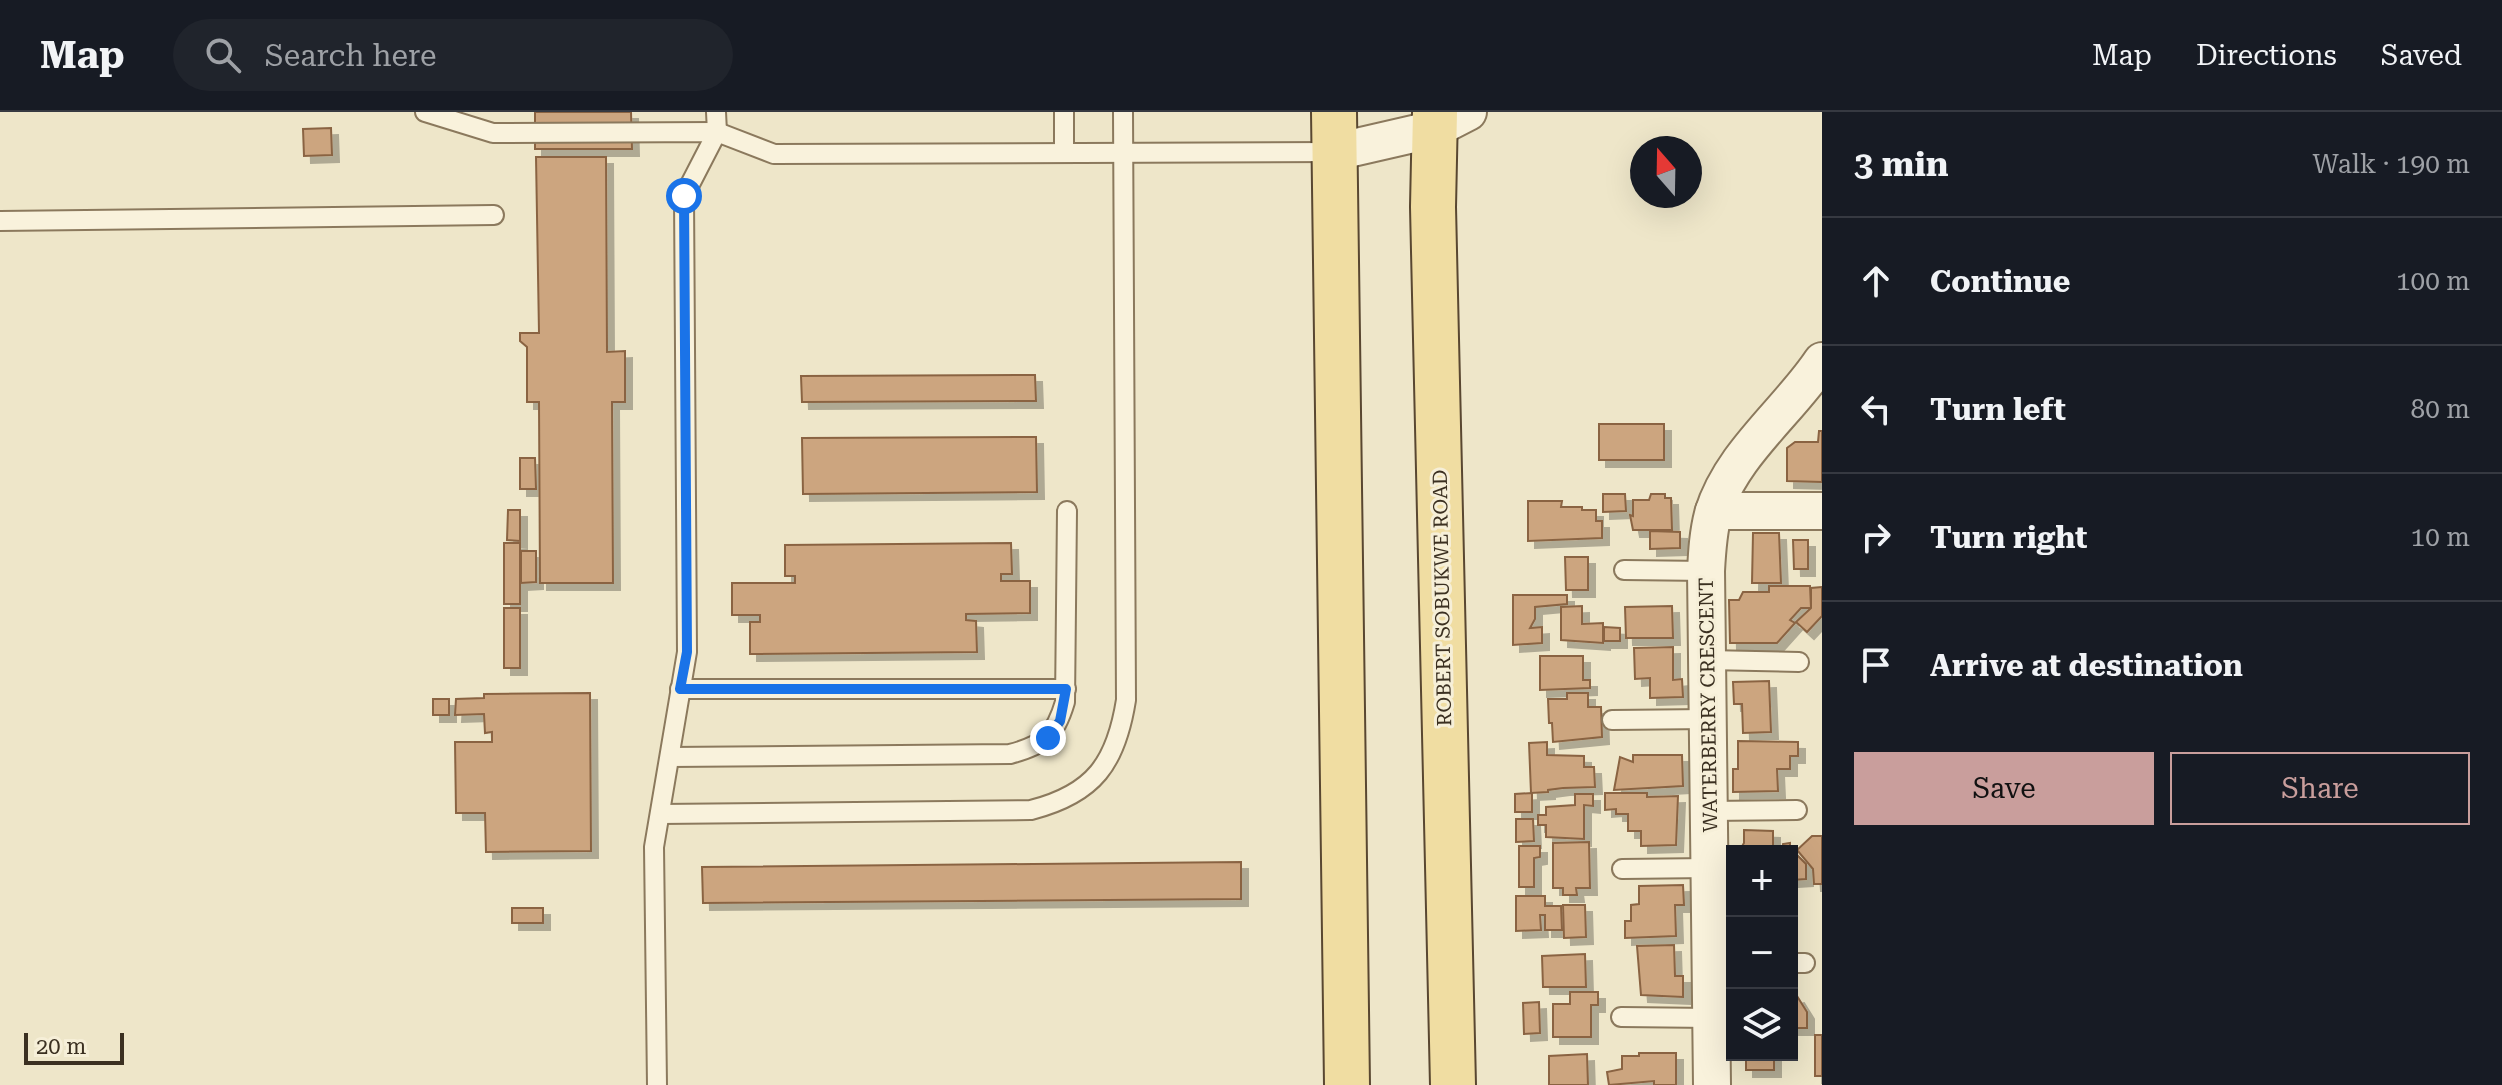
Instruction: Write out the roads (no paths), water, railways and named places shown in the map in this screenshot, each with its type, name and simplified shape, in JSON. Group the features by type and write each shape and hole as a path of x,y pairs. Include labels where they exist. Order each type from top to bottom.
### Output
{"main road":[{"name":"ROBERT SOBUKWE ROAD","path":"1446,118 1433,207 1453,1085"},
{"path":"1335,132 1347,1085"}],"street":[{"path":"1335,132 1446,118"},
{"name":"WATERBERRY CRESCENT","path":"1712,1085 1711,1018 1721,962 1709,868 1706,571 1714,511 1735,469 1809,381 1822,361"},
{"path":"1714,511 1822,511"}],"lane":[{"path":"425,112 493,133 717,132 774,154 1122,151 1335,132"},
{"path":"657,1085 654,847 687,652 684,196 717,132 716,112"},
{"path":"1064,112 1064,151"},
{"path":"660,814 1031,810 1055,804 1074,794 1094,778 1110,759 1121,733 1126,700 1123,112"},
{"path":"0,221 494,215"},
{"path":"670,757 1010,754 1033,748 1048,738 1060,721 1066,689 1067,511"},
{"path":"1624,570 1706,571"},
{"path":"1707,660 1799,662"},
{"path":"680,689 1066,689"},
{"path":"1612,720 1708,719"},
{"path":"1709,811 1797,810"},
{"path":"1622,869 1709,868"},
{"path":"1621,1017 1711,1018"}]}
